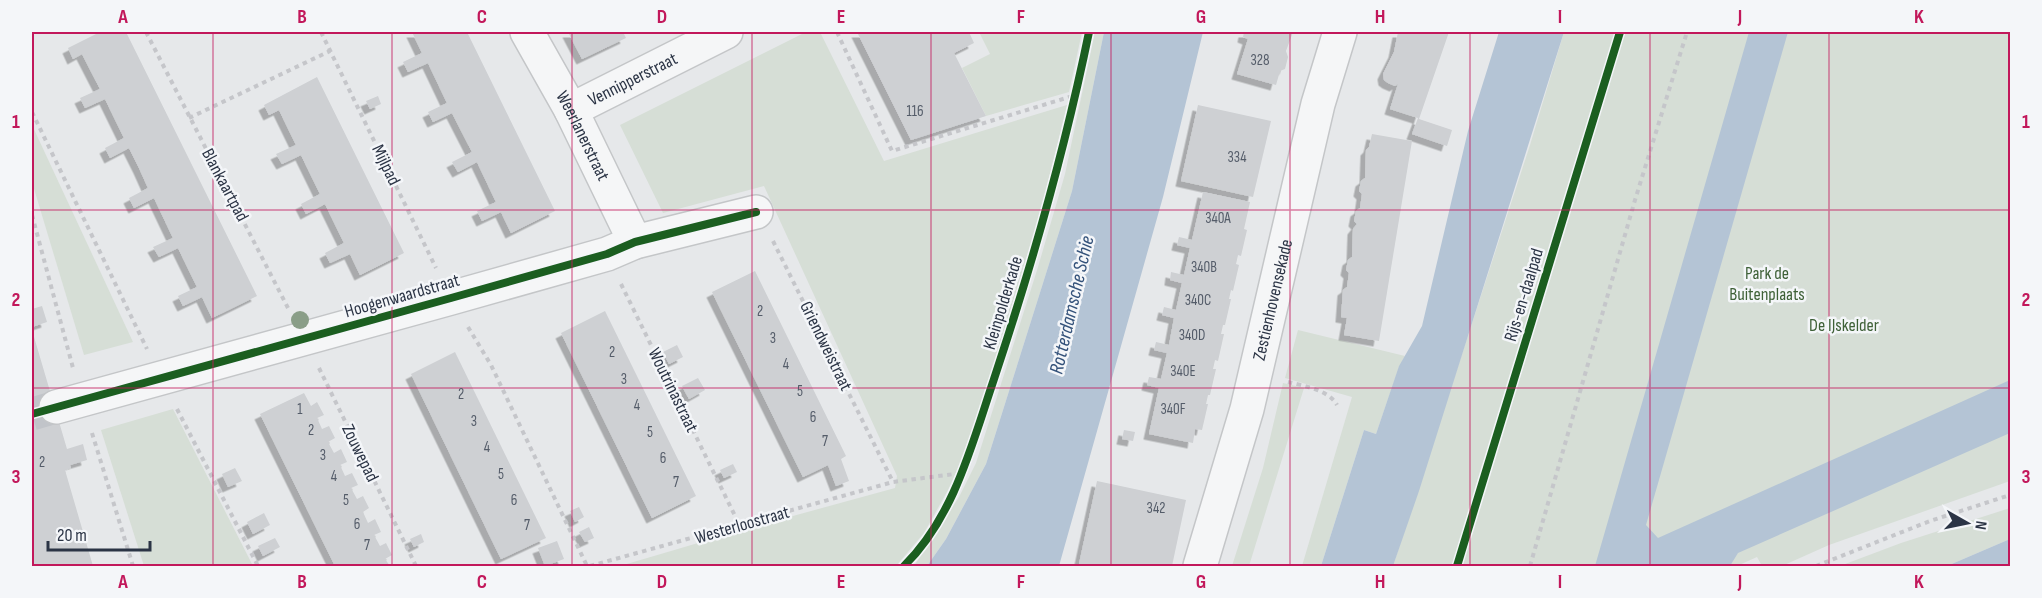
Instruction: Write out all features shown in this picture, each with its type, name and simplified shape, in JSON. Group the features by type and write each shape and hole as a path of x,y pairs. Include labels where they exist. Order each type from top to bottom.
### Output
{"street":[{"name":"Weerlanerstraat","path":"527,32 571,110 621,248"},
{"name":"Vennipperstraat","path":"571,110 726,32"},
{"name":"Zestienhovensekade","path":"1200,567 1247,409 1318,104 1340,32"},
{"name":"Hoogenwaardstraat","path":"56,407 756,212"}],"path":[{"path":"837,32 892,151 1076,95"},
{"path":"1530,567 1635,200 1687,32"},
{"path":"189,118 330,51"},
{"path":"1073,106 1078,85"},
{"path":"32,112 161,378 258,567"},
{"path":"1284,381 1304,386 1333,398 1337,405"},
{"path":"958,482 966,462"},
{"path":"1816,567 1930,520 2010,495"}],"green space":[{"path":"806,32 820,32 884,161 1067,105 1040,214 969,444 948,490 924,533 896,566 620,566 895,488 897,476 764,186 663,213 620,125"},
{"path":"979,32 1082,32 1069,92 986,116 962,68 990,54"},
{"path":"1095,32 1104,32 1072,191 986,464 946,539 927,566 914,566 959,497 976,463 1065,174"},
{"name":"Park de Buitenplaats","path":"1564,32 2010,32 2010,481 1829,545 1782,566 1762,566 1757,557 1737,566 1393,566 1530,145"},
{"path":"32,125 133,342 84,355 32,182"},
{"path":"1298,330 1405,356 1376,434 1364,430 1321,566 1302,566 1352,397 1285,378"},
{"path":"1283,383 1304,388 1249,566 1232,566 1263,468"},
{"path":"173,409 253,566 144,566 101,430"},
{"path":"2010,508 2010,539 1947,566 1840,566 1901,543"}],"water":[{"name":"Rotterdamsche Schie","path":"1104,32 1203,32 1163,197 1059,566 927,566 946,539 986,464 1072,191"},
{"path":"1499,32 1564,32 1419,491 1393,566 1321,566 1364,430 1376,434 1399,366 1422,326 1468,131"},
{"path":"1749,32 1788,32 1646,525 1658,538 2010,380 2010,433 1738,553 1730,566 1595,566"},
{"path":"2010,539 2010,566 1947,566"}],"building":[{"path":"100,32 126,32 257,296 212,318 202,297 183,306 178,296 197,287 178,248 159,257 153,247 173,238 154,198 134,208 129,198 148,188 129,148 110,158 105,148 124,138 105,99 85,108 80,98 100,89 82,54 73,59 68,48"},
{"path":"412,32 467,32 555,211 511,233 501,212 482,221 477,211 496,202 477,162 458,172 452,162 472,152 452,113 433,122 428,112 447,103 428,63 408,72 403,62 422,53"},
{"path":"568,32 623,32 626,38 582,59"},
{"path":"857,32 969,32 974,43 954,53 986,116 911,140"},
{"path":"1244,32 1293,32 1286,51 1288,57 1285,69 1280,71 1276,85 1237,74 1248,39 1243,37"},
{"path":"1398,32 1449,32 1419,119 1452,130 1447,146 1412,134 1418,118 1390,109 1398,84 1395,86 1388,83 1384,80 1383,74 1394,52"},
{"path":"317,77 404,253 360,275 350,254 330,263 325,253 344,243 325,204 306,214 301,204 320,194 301,155 282,164 276,154 296,145 279,110 269,115 264,105"},
{"path":"378,96 381,104 370,109 366,101"},
{"path":"1198,105 1271,121 1253,197 1181,181"},
{"path":"1372,134 1412,141 1379,341 1344,335 1347,318 1341,317 1343,290 1347,287 1349,273 1346,270 1348,260 1352,257 1353,229 1357,224 1354,221 1356,211 1360,208 1362,194 1359,191 1361,181 1365,178 1366,150"},
{"path":"1203,192 1250,202 1244,229 1247,230 1241,256 1238,255 1236,264 1239,265 1221,334 1224,334 1218,361 1215,360 1213,369 1216,369 1210,395 1208,395 1202,430 1195,429 1193,443 1149,434 1159,388 1147,385 1149,377 1161,379 1167,353 1154,350 1156,342 1169,345 1174,318 1162,315 1164,307 1176,310 1182,283 1170,280 1171,272 1184,275 1190,248 1177,245 1179,237 1192,240"},
{"path":"755,271 846,456 841,459 849,481 836,486 828,465 803,477 712,292"},
{"path":"42,306 47,322 32,327 32,309"},
{"path":"605,311 696,496 652,518 561,333"},
{"path":"32,330 67,449 83,444 87,460 70,465 71,468 65,470 93,566 32,566"},
{"path":"677,345 683,357 669,364 663,352"},
{"path":"455,352 546,538 501,559 411,374"},
{"path":"698,378 705,390 689,399 682,386"},
{"path":"304,393 311,406 317,402 324,415 317,418 322,429 329,426 335,438 328,442 334,453 341,449 347,462 340,465 345,476 352,473 358,485 351,488 357,499 363,496 369,508 363,512 368,523 375,519 381,532 374,535 380,546 386,543 392,555 385,559 390,566 335,566 260,414"},
{"path":"1124,430 1135,432 1133,441 1122,439"},
{"path":"733,464 737,472 724,478 720,470"},
{"path":"235,468 242,481 228,487 222,474"},
{"path":"1097,481 1186,500 1172,566 1079,564"},
{"path":"579,507 584,517 575,522 570,511"},
{"path":"264,513 270,525 253,534 247,522"},
{"path":"589,527 594,538 585,542 579,532"},
{"path":"421,534 424,542 414,547 410,539"},
{"path":"275,538 280,547 263,556 258,546"},
{"path":"557,541 564,559 545,566 538,548"}],"tunnel":[{"path":"32,414 56,407"}],"cycle path":[{"name":"Kleinpolderkade","path":"904,566 936,525 949,502 969,454 1034,250 1069,120 1089,32"},
{"name":"Rijs-en-daalpad","path":"1457,566 1620,32"},
{"path":"32,414 607,254 635,242 756,212"}],"park label":[{"name":"De IJskelder","path":"1844,325"}]}
